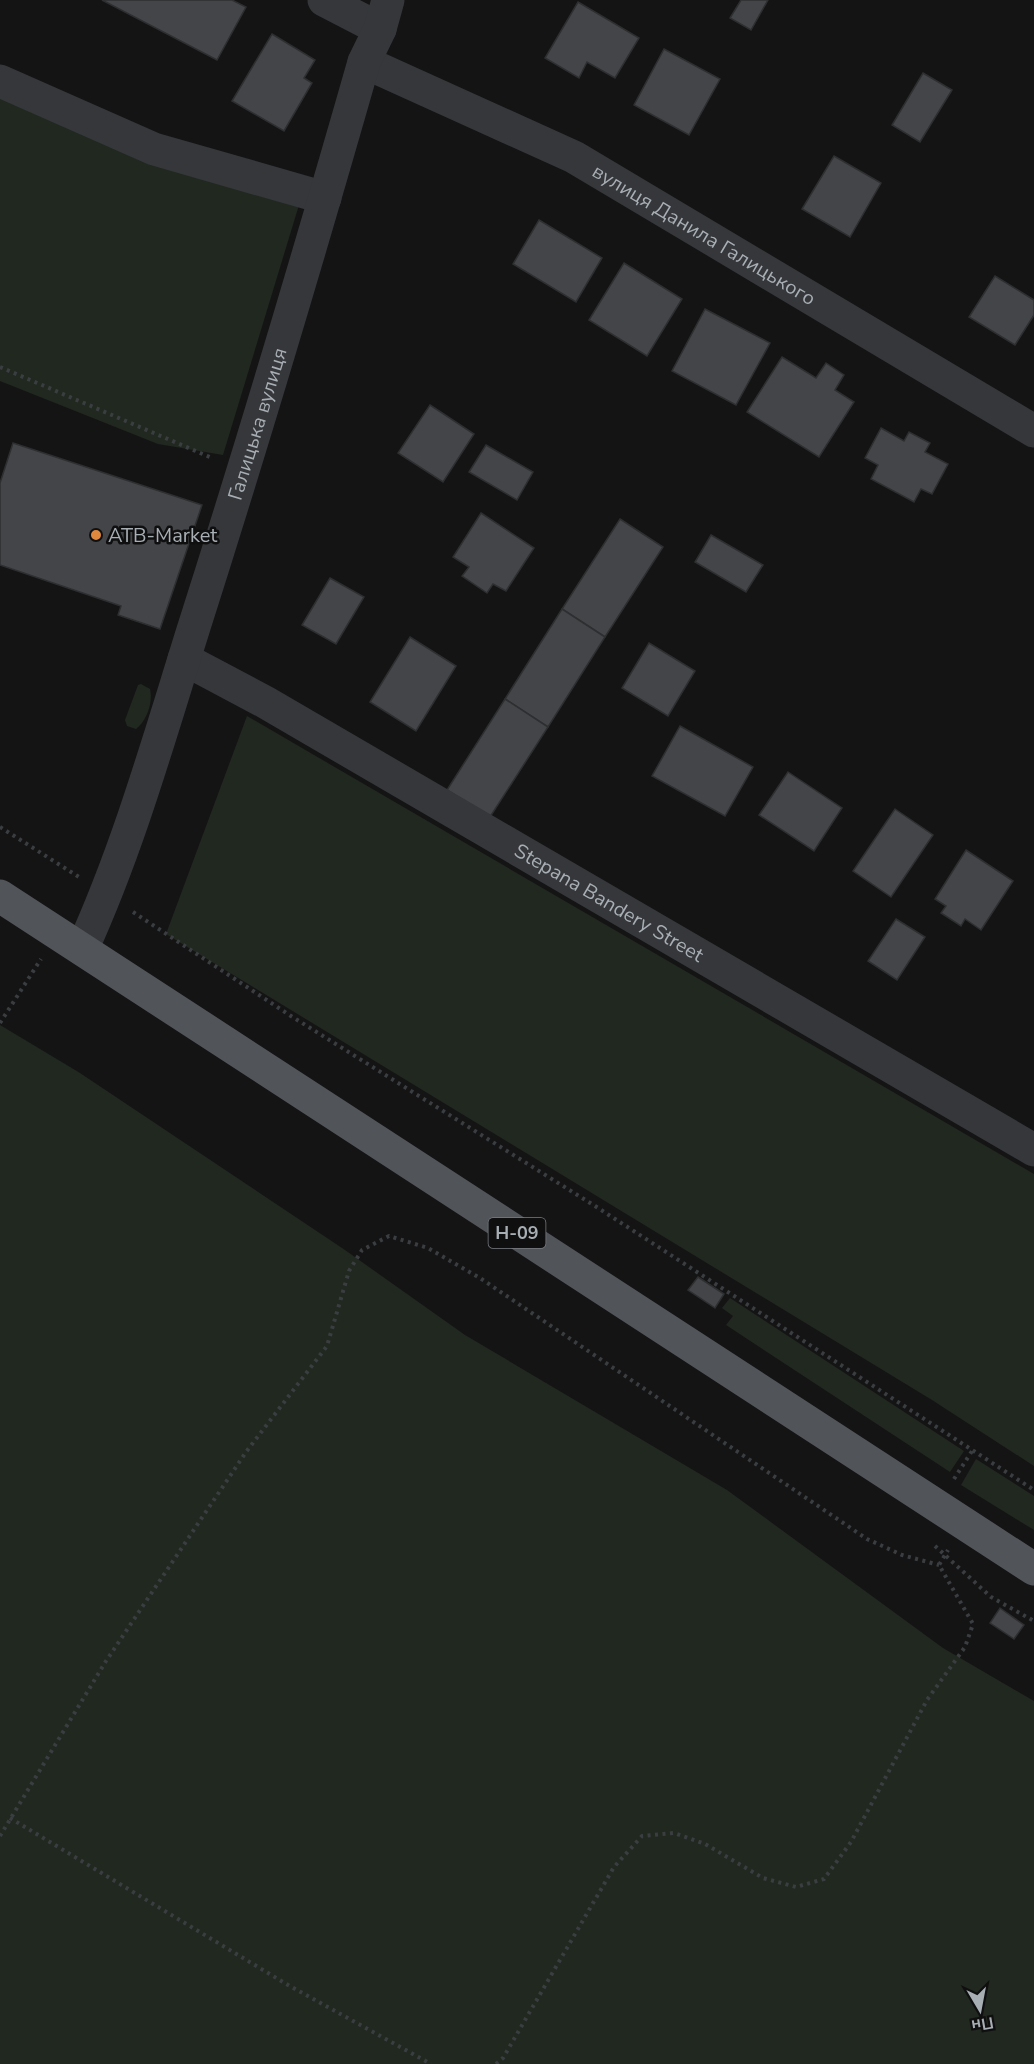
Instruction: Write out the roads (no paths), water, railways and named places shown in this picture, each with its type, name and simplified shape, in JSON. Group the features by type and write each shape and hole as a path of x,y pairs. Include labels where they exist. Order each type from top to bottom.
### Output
{"main road":[{"name":"Н-09","path":"0,896 1034,1569"}],"street":[{"path":"324,0 384,14"},
{"name":"Галицька вулиця","path":"69,941 106,895 243,472 364,62 384,14"},
{"name":"вулиця Данила Галицького","path":"364,62 574,157 1034,431"},
{"path":"0,81 154,149 325,198"},
{"name":"Stepana Bandery Street","path":"184,659 265,702 1034,1150"}],"place":[{"name":"ATB-Market","path":"96,535"}]}
